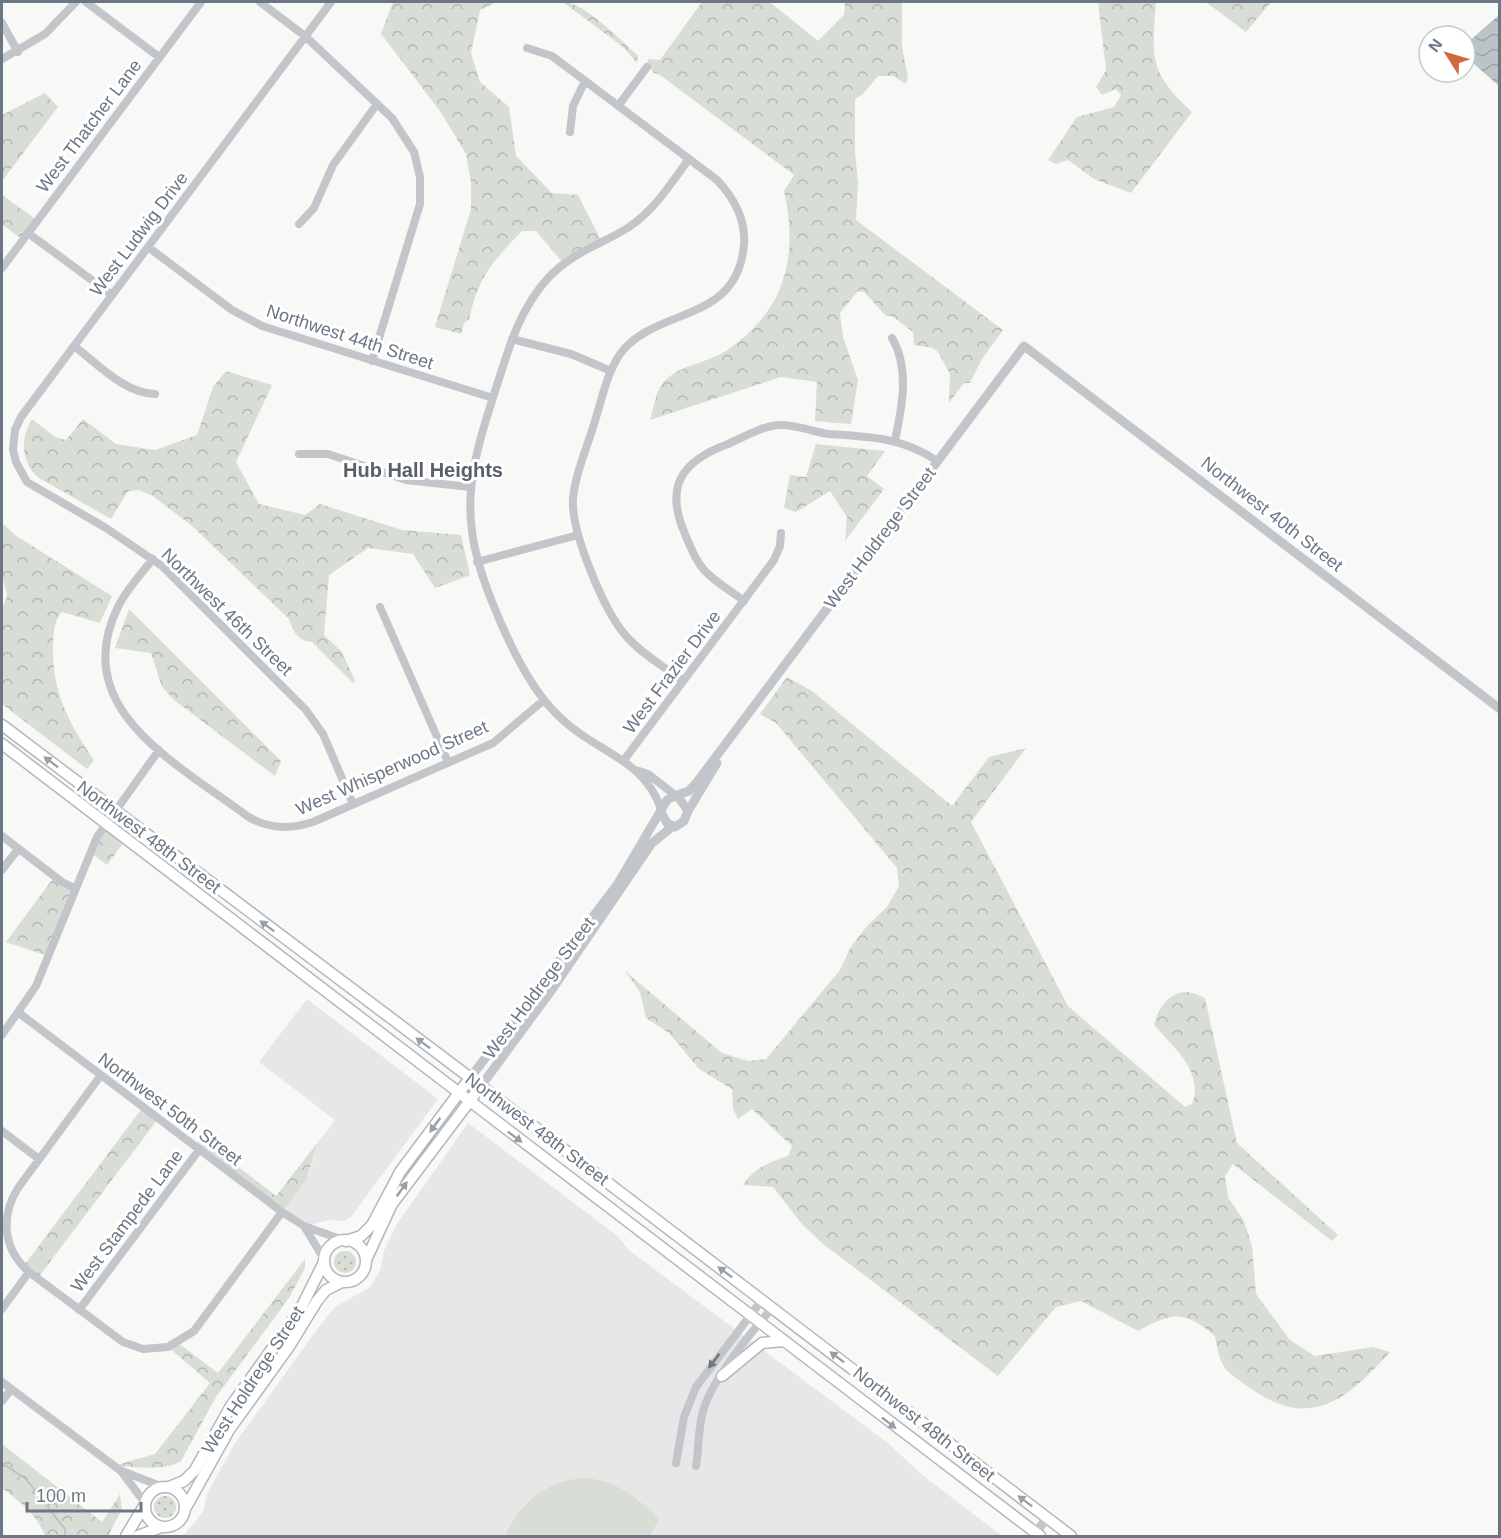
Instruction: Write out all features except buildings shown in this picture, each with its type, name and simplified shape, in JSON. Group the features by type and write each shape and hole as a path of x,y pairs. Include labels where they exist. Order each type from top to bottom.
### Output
{"main road":[{"name":"Northwest 48th Street","path":"2,725 762,1300 1047,1518 1059,1533 1071,1536"},
{"name":"Northwest 48th Street","path":"2,744 1036,1535"},
{"name":"West Holdrege Street","path":"344,1240 367,1231 391,1186 470,1078"},
{"name":"West Holdrege Street","path":"366,1260 392,1204 481,1086"},
{"path":"344,1240 362,1249 366,1260 360,1276 349,1282 342,1282 331,1277 324,1260 330,1247 344,1240"},
{"name":"West Holdrege Street","path":"166,1487 187,1479 195,1470 231,1407 300,1310 324,1260"},
{"name":"West Holdrege Street","path":"185,1509 229,1430 288,1348 317,1301 326,1290 342,1282"},
{"path":"722,1376 762,1343 784,1341"},
{"path":"126,1536 152,1491 166,1487 183,1497 185,1509 179,1522 138,1536"},
{"path":"144,1505 151,1522 161,1527"}],"street":[{"path":"2,59 18,52 45,34 76,2"},
{"path":"86,2 159,57"},
{"name":"West Thatcher Lane","path":"2,268 201,2"},
{"path":"260,2 305,36 377,104 399,127 414,152 421,190 410,241 372,361"},
{"name":"West Ludwig Drive","path":"14,456 13,440 18,423 331,2"},
{"path":"2,23 18,52"},
{"path":"527,48 552,56 717,180 737,208 744,232 740,263 726,290 702,309 636,339 622,352 611,371 575,488 573,513 578,535 618,626 634,644 683,681"},
{"path":"618,106 647,67"},
{"path":"570,132 573,105 585,81"},
{"path":"299,224 314,208 333,165 377,104"},
{"path":"638,770 651,786 665,820 672,827 681,824 688,811 685,802 648,774 577,731 544,700 515,655 477,562 469,519 470,487 474,461 493,398 512,339 528,305 550,276 582,250 627,228 643,217 689,159"},
{"path":"28,233 112,295"},
{"name":"Northwest 44th Street","path":"148,247 223,304 255,323 493,398"},
{"path":"512,339 570,354 611,371"},
{"path":"892,339 900,354 902,375 901,415 896,440"},
{"path":"74,346 125,384 141,393 155,394"},
{"name":"West Holdrege Street","path":"676,795 692,788 737,730 1024,346"},
{"name":"Northwest 40th Street","path":"1024,346 1500,709"},
{"path":"744,601 700,566 678,519 677,486 693,461 708,451 779,425 826,434 863,435 896,440 937,461"},
{"path":"299,454 328,454 406,480 470,487"},
{"name":"Northwest 46th Street","path":"14,456 22,476 32,486 95,521 153,559 180,582 310,715 323,734 353,804"},
{"name":"West Frazier Drive","path":"624,760 774,560 780,546 781,533"},
{"path":"477,562 578,535"},
{"path":"2,1035 36,986 89,851 114,809 159,750 137,733 123,715 111,693 106,665 108,633 117,607 153,559"},
{"path":"380,607 448,762"},
{"name":"West Whisperwood Street","path":"159,750 247,816 275,827 302,826 493,743 544,700"},
{"name":"West Holdrege Street","path":"688,811 737,730"},
{"path":"661,811 667,800 676,795"},
{"name":"West Holdrege Street","path":"470,1078 617,885 661,811"},
{"name":"West Holdrege Street","path":"481,1086 551,991 652,843 672,827"},
{"path":"2,836 62,882 74,888"},
{"path":"2,870 18,849"},
{"name":"Northwest 50th Street","path":"18,1013 282,1212 304,1226 344,1240"},
{"path":"101,1076 13,1195 6,1222 10,1249 29,1272 79,1310 123,1342 143,1349 156,1349 178,1343 194,1331 282,1212"},
{"path":"2,1131 39,1159"},
{"name":"West Stampede Lane","path":"79,1310 199,1150"},
{"name":"Northwest 50th Street","path":"304,1226 324,1260"},
{"path":"2,1309 29,1272"},
{"path":"676,1462 684,1417 702,1377 762,1300"},
{"path":"696,1466 702,1413 722,1376 772,1308"},
{"path":"2,1382 121,1471 166,1487"},
{"path":"2,1401 11,1389"},
{"path":"121,1471 144,1505"},
{"path":"1036,1535 1047,1518"}],"shaded area":[{"path":"307,999 438,1099 351,1217 344,1221 330,1220 304,1226 282,1212 309,1174 318,1142 335,1120 259,1062"},
{"path":"468,1123 615,1234 630,1251 889,1444 921,1474 1002,1536 183,1536 203,1512 207,1494 235,1443 321,1324 336,1306 369,1288 380,1271 384,1251 397,1224"}],"green space":[{"path":"393,2 497,2 480,10 471,53 480,82 509,107 516,156 552,193 578,195 601,240 564,264 536,231 522,231 494,261 482,281 469,320 464,323 461,334 435,327 471,209 471,183 466,154 440,111 381,34"},
{"path":"563,2 571,3 600,22 638,56 637,63 623,47"},
{"path":"702,2 770,2 818,41 844,15 845,2 902,2 902,47 908,77 906,84 893,76 878,76 863,94 855,99 855,151 858,182 856,220 1003,330 982,359 970,383 964,383 949,403 950,374 938,352 933,348 914,345 913,332 892,316 886,316 864,292 858,291 840,313 843,337 858,380 851,424 815,421 817,382 781,377 650,420 659,389 664,381 680,370 726,351 762,319 783,281 788,261 790,239 784,191 794,175 660,75 654,73 647,64 648,59 660,60"},
{"path":"1098,2 1156,2 1154,51 1156,63 1167,85 1192,112 1131,193 1094,179 1068,160 1056,164 1048,160 1077,117 1114,107 1121,95 1116,89 1102,95 1096,87 1106,70"},
{"path":"1206,2 1271,2 1246,32"},
{"path":"45,93 58,107 2,181 2,115"},
{"path":"2,195 37,220 23,240 2,224"},
{"path":"226,371 272,385 236,462 259,504 305,515 320,504 402,530 461,535 470,575 435,588 413,554 368,548 329,575 324,635 342,652 355,681 353,683 312,642 303,640 297,635 289,619 192,526 153,496 139,490 128,491 111,519 39,478 26,458 24,443 32,419 55,437 66,440 83,419 116,444 155,450 197,435 213,387"},
{"path":"816,444 885,451 867,476 884,489 845,541 847,517 830,491 796,512 784,508 790,475 806,477"},
{"path":"2,523 15,535 112,596 100,623 62,612 57,619 54,633 55,678 70,720 94,760 87,769 2,704 2,610 7,595 2,575"},
{"path":"129,609 281,761 275,776 174,700 162,687 151,653 115,648"},
{"path":"787,677 812,691 952,806 989,757 1026,748 971,822 1068,1006 1185,1107 1192,1104 1195,1092 1190,1070 1185,1060 1154,1025 1161,1008 1174,995 1188,992 1205,998 1237,1143 1338,1235 1332,1241 1233,1164 1225,1176 1228,1197 1244,1221 1252,1246 1256,1294 1290,1340 1315,1356 1373,1347 1390,1352 1360,1383 1329,1403 1312,1408 1294,1408 1274,1402 1230,1373 1222,1363 1215,1336 1195,1322 1186,1318 1170,1317 1138,1331 1081,1301 1056,1307 998,1376 823,1244 802,1224 773,1187 743,1185 762,1166 788,1156 792,1146 752,1109 738,1119 733,1109 732,1089 699,1069 669,1033 646,1018 640,992 625,971 722,1053 748,1061 766,1059 840,970 850,948 867,926 887,907 899,886 897,868 776,723 760,714"},
{"path":"105,822 127,838 107,865 89,851"},
{"path":"54,877 74,888 48,956 6,942"},
{"path":"143,1107 158,1119 37,1279 23,1267"},
{"path":"201,1138 276,1196 318,1142 307,1178 282,1212 194,1147"},
{"path":"345,1251 353,1254 356,1262 353,1270 345,1273 337,1270 334,1262 337,1254"},
{"path":"305,1259 305,1268 289,1298 216,1397 181,1461 149,1468 113,1466 155,1454 210,1383 168,1347 178,1343 218,1373"},
{"path":"2,1444 102,1522 120,1494 122,1509 108,1536 45,1536 32,1515 2,1488"},
{"path":"581,1478 614,1485 641,1503 659,1519 650,1536 505,1536 518,1514 535,1496 555,1485"},
{"path":"165,1496 173,1499 176,1507 173,1515 165,1518 157,1515 154,1507 157,1499"}],"water":[{"path":"1499,15 1499,86 1477,67 1477,34"}],"waterway":[{"path":"2,1463 26,1479 65,1529 65,1536"}],"district":[{"name":"Hub Hall Heights","path":"423,470"}]}
